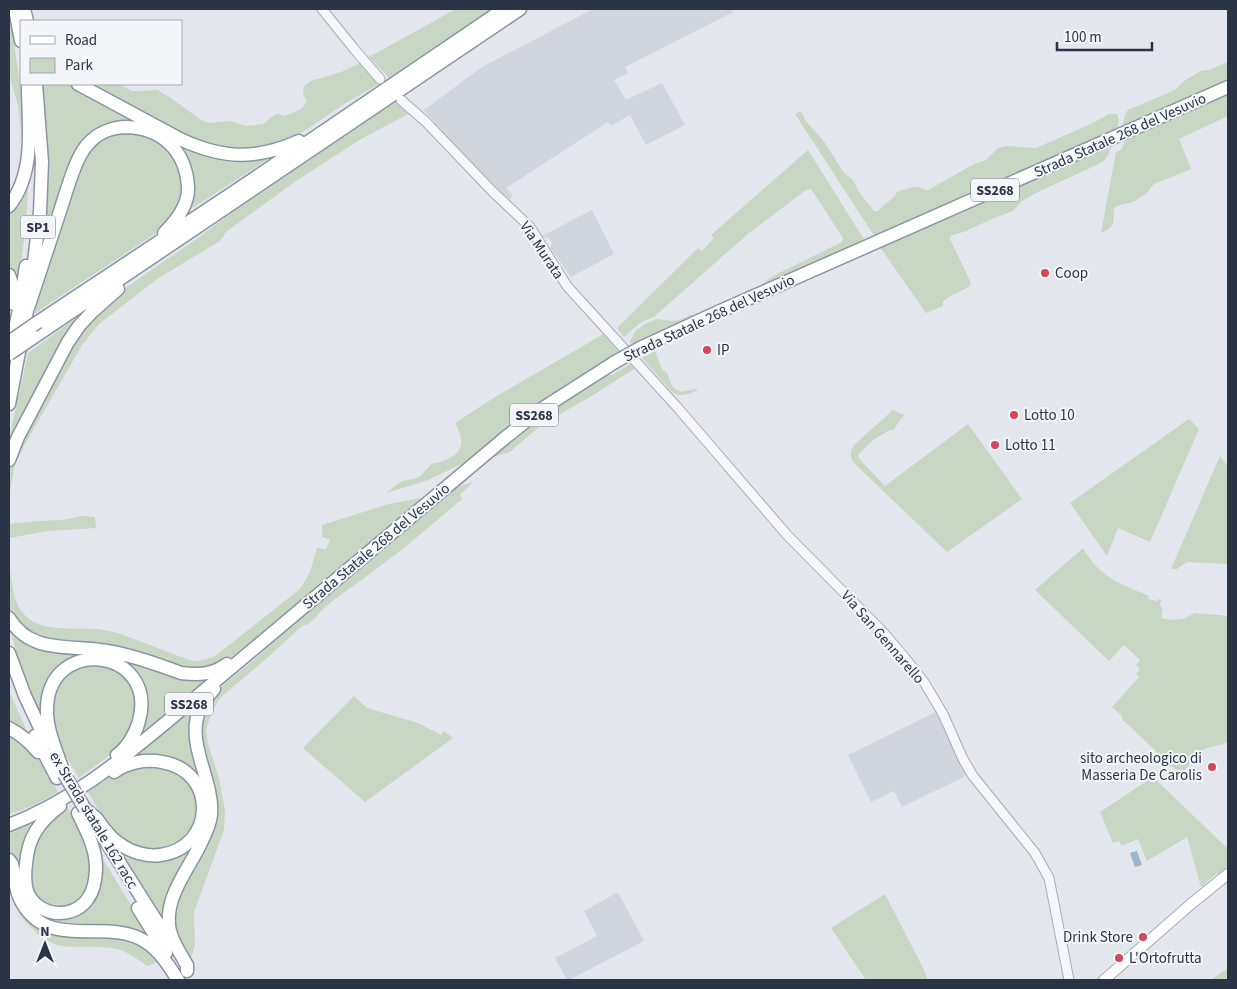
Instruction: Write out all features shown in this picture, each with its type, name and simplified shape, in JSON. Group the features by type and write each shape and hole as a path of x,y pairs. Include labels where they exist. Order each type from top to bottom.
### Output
{"highway":[{"path":"15,9 20,36"},
{"path":"12,334 58,309 504,9"},
{"path":"9,356 520,9"},
{"path":"9,206 22,185 28,162 30,85"},
{"name":"SP1","path":"9,404 28,308 40,212 42,162 30,85"},
{"name":"SP1","path":"9,356 21,297 32,216 33,135 30,85"},
{"path":"80,85 182,140 219,153 247,155 274,151 324,130"},
{"name":"Strada Statale 268 del Vesuvio","path":"9,825 30,816 85,785 131,751 506,437 540,410 604,369 640,348 709,316 1228,87"},
{"path":"28,308 78,160 87,145 101,133 117,127 140,128 157,134 176,150 184,167 188,188 185,203 167,230 144,252"},
{"path":"9,460 22,428 68,342 79,326 114,292 199,232 209,220"},
{"path":"9,275 14,293 12,334"},
{"path":"9,342 38,320"},
{"path":"9,618 25,636 35,642 55,647 108,651 190,674 214,672 280,627"},
{"path":"190,977 187,965 170,932 169,918 174,894 210,823 211,803 196,737 195,722 199,708 213,690 246,660 264,640"},
{"name":"ex Strada statale 162 racc","path":"9,653 32,713 61,776"},
{"path":"61,776 48,730 48,696 51,687 60,673 67,667 84,659 108,660 119,665 129,672 138,685 142,704 137,728 121,752 96,771 68,802 39,825 27,852 26,887 30,897 38,906 47,911 58,914 69,912 86,902 92,892 96,866 82,811"},
{"name":"ex Strada statale 162 racc","path":"9,676 24,714 82,811 160,950 190,977"},
{"path":"9,728 28,741 61,776"},
{"path":"82,811 98,820 106,832 120,844 142,854 155,856 181,849 191,840 203,816 201,794 196,782 185,771 173,764 160,761 138,762 122,767 85,785"},
{"path":"9,817 31,810 41,804 61,799"},
{"name":"ex Strada statale 162 racc","path":"82,811 190,977"},
{"path":"9,860 12,864 20,900 37,921 47,927 60,930 74,932 118,932 136,937 160,950 178,980"}],"main road":[{"path":"1104,980 1228,874"}],"street":[{"path":"322,9 380,79"},
{"name":"Via Murata","path":"401,100 425,121 530,227 567,286 677,407"},
{"name":"Via San Gennarello","path":"677,407 788,536 882,632 924,682 943,714 973,776 1042,864 1048,878 1070,980"}],"shaded area":[{"path":"593,9 732,9 733,12 625,67 628,73 614,80 626,100 662,83 685,125 646,145 630,115 611,126 608,122 506,188 513,195 509,200 458,150 424,110 482,67"},
{"path":"592,210 614,254 571,277 550,248 552,243 548,237 543,238 542,236"},
{"path":"936,712 962,765 970,774 902,807 894,791 871,802 848,755"},
{"path":"618,892 644,941 567,980 555,958 597,936 584,911"}],"green space":[{"path":"9,9 25,119 26,157 20,174 23,146 18,105 9,75"},
{"path":"456,9 492,9 389,78 369,57"},
{"path":"1228,62 1228,82 1122,129 1125,114 1128,110 1175,90 1184,81 1201,71 1209,70"},
{"path":"360,63 379,84 344,104 303,132 277,144 239,149 221,147 199,141 91,85 121,85 132,91 157,90 201,120 209,123 230,121 246,126 264,124 277,114 285,116 301,109 307,102 303,94 304,86 311,81 341,72"},
{"path":"42,85 78,85 205,151 281,151 183,214 191,191 159,131 96,135 39,263 47,147"},
{"path":"1228,93 1228,116 1179,139 1191,169 1154,184 1147,193 1133,202 1117,206 1114,209 1111,226 1101,233 1116,152 1121,150 1126,139"},
{"path":"397,101 410,113 361,139 296,181 227,231 220,241 157,279 99,324 82,345 25,444 15,464 9,497 9,471 11,463 45,393 85,324 121,291 234,211"},
{"path":"800,111 805,120 823,140 844,173 853,180 859,192 874,211 878,211 896,193 913,187 930,189 974,164 986,160 998,148 1006,146 1036,148 1109,114 1117,114 1119,120 1117,131 875,237 795,114"},
{"path":"127,131 156,138 177,158 184,194 167,226 35,313 38,291 80,163 88,150 106,137"},
{"path":"1111,145 1108,156 1099,164 1038,192 1022,201 1013,211 950,236 971,285 946,299 943,302 943,306 926,313 880,247"},
{"path":"808,150 865,241 758,287 773,276 842,242 843,238 811,189 806,190 749,233 655,316 640,323 624,337 617,328 698,248 702,251 714,238 711,235"},
{"path":"28,179 25,234 17,288 9,271 9,211"},
{"path":"90,308 9,450 9,439 28,353"},
{"path":"692,314 693,317 634,347 630,342 635,331 656,319 672,321"},
{"path":"603,334 620,353 472,459 428,480 386,493 403,481 420,476 432,464 446,460 458,452 461,439 455,423 495,397"},
{"path":"655,351 662,370 667,373 675,389 681,392 698,390 682,395 672,392 642,358"},
{"path":"630,364 634,369 541,425 510,452 490,458 531,424 559,404 604,375 612,375"},
{"path":"893,410 904,415 893,430 873,440 858,455 862,462 885,486 968,424 1022,499 947,552 851,458 851,451 855,444"},
{"path":"1189,419 1199,429 1150,542 1118,528 1107,556 1070,503"},
{"path":"1220,456 1228,467 1228,564 1187,562 1177,569 1171,569"},
{"path":"473,482 460,495 462,499 404,548 335,599 308,624 302,626 221,697 214,708 206,730 208,744 219,778 225,810 224,830 194,912 195,945 191,958 177,935 174,918 177,901 213,830 200,731 203,712 215,692 309,610 454,488"},
{"path":"426,497 301,602 221,665 197,669 36,638 16,621 9,609 9,562 16,601 22,612 38,624 48,627 98,629 118,633 189,660 198,661 214,657 300,589 310,572 317,548 326,549 330,540 322,537 322,525 389,504"},
{"path":"83,516 95,517 96,528 48,531 9,538 9,524 61,520"},
{"path":"1083,548 1095,565 1110,578 1149,596 1148,599 1161,600 1160,605 1163,610 1161,618 1183,619 1195,613 1228,616 1228,742 1202,750 1180,774 1123,720 1121,715 1112,707 1139,677 1136,674 1140,669 1136,665 1140,660 1124,645 1109,661 1035,590"},
{"path":"9,627 12,630 102,653 211,677 135,741 147,716 147,708 141,687 128,667 65,662 43,719 23,674"},
{"path":"109,664 133,685 138,716 121,747 79,778 55,738 50,699 72,668"},
{"path":"9,689 11,695 29,736 9,723"},
{"path":"354,696 367,708 418,723 441,735 444,731 453,738 365,802 303,748"},
{"path":"199,702 193,726 193,736 209,804 209,814 207,825 197,847 174,888 169,901 167,921 165,923 114,842 125,851 143,858 156,860 186,850 201,834 207,815 205,795 197,777 181,763 160,756 132,758"},
{"path":"9,731 35,754 58,792 28,808 9,814"},
{"path":"160,765 191,781 200,805 190,835 163,851 132,847 106,823 88,792 116,773 127,768"},
{"path":"1153,777 1228,849 1228,869 1220,875 1217,873 1201,887 1187,837 1147,861 1138,839 1122,846 1119,841 1113,843 1100,812"},
{"path":"66,805 84,835 92,864 89,890 72,906 53,908 37,898 30,885 33,847 52,816"},
{"path":"43,815 26,845 32,903 79,912 99,853 152,939 139,932 127,929 59,926 34,912 13,858 9,853 9,830"},
{"path":"885,894 928,980 866,980 831,928"},
{"path":"13,897 29,917 128,937 162,960 148,966 117,949 57,945 39,935 24,920"},
{"path":"1228,968 1228,980 1211,980"}],"water":[{"path":"1137,851 1142,865 1135,867 1130,853"}],"place":[{"name":"Coop","path":"1045,273"},
{"name":"IP","path":"707,350"},
{"name":"Lotto 10","path":"1014,415"},
{"name":"Lotto 11","path":"995,445"},
{"name":"sito archeologico di Masseria De Carolis","path":"1212,767"},
{"name":"Drink Store","path":"1143,937"},
{"name":"L'Ortofrutta","path":"1119,958"}]}
